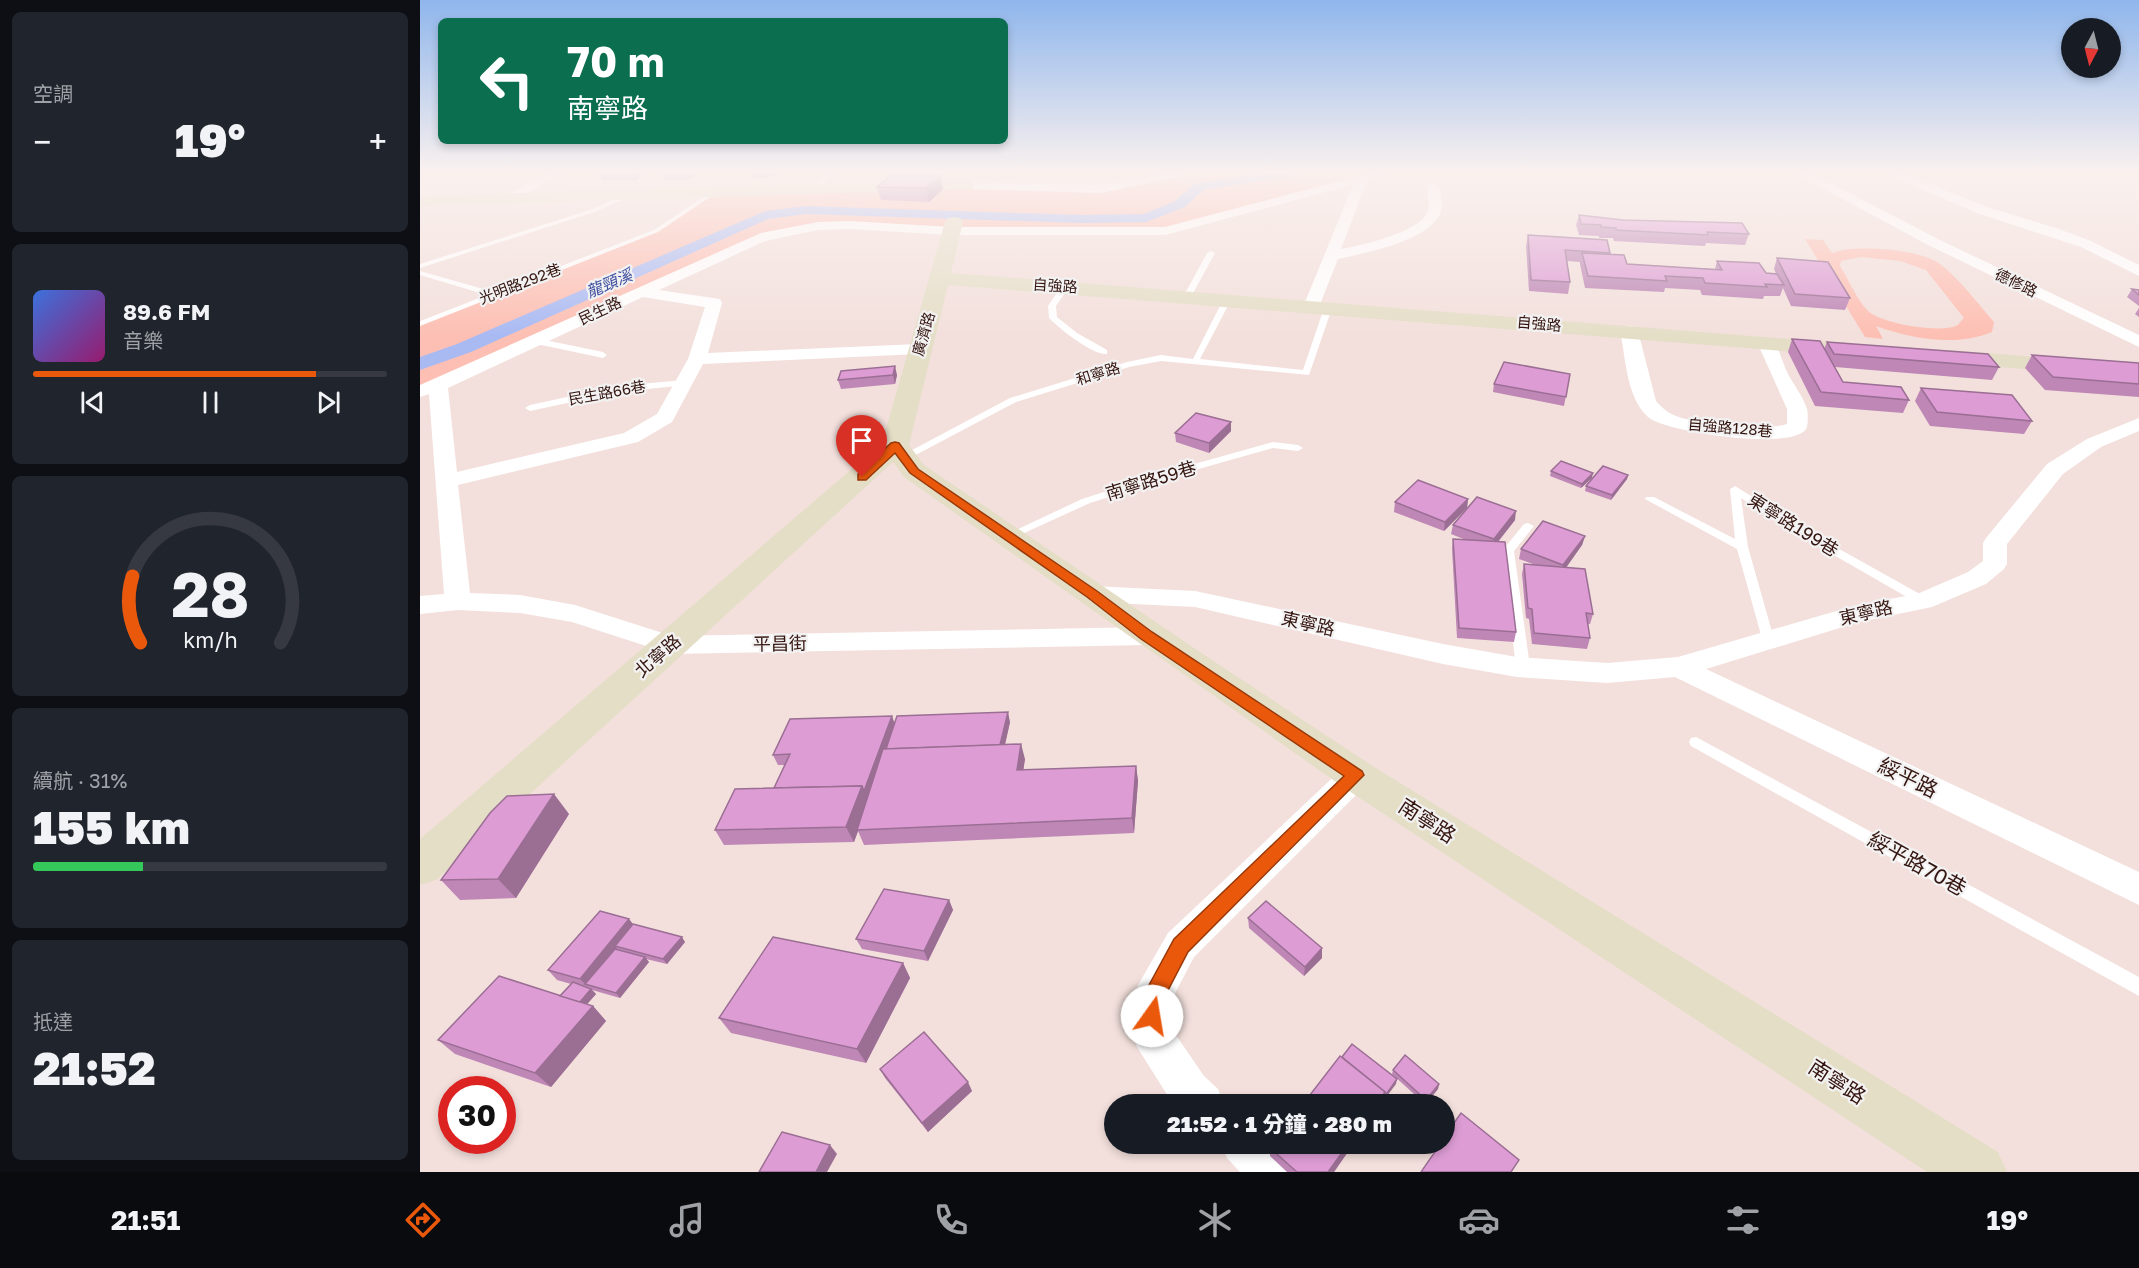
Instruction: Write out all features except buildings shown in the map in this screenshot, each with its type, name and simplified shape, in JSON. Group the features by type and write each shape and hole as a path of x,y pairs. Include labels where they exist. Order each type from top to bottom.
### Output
{"street":[{"path":"640,292 761,237 813,227"},
{"name":"廣濟路","path":"899,451 919,349 953,227"},
{"path":"982,227 1165,231 1181,227"},
{"path":"1319,308 1331,256 1343,227"},
{"path":"1331,256 1420,227"},
{"name":"德修路","path":"1904,227 2139,342"},
{"path":"2034,227 2076,240 2139,271"},
{"name":"自強路","path":"940,278 1894,352"},
{"name":"民生路","path":"446,481 631,438 665,418 698,359 714,303 640,292 429,388 446,481 458,601"},
{"name":"自強路128巷","path":"1629,332 1647,405 1664,420 1703,429 1787,432 1797,427 1797,409 1766,342"},
{"path":"698,359 919,349"},
{"path":"1929,355 2139,372"},
{"name":"東寧路","path":"1092,594 1195,599 1443,654 1523,667 1607,673 1678,667 1857,614 1923,601 1977,578 1995,564 1995,543 2055,469 2094,443 2139,424"},
{"name":"南寧路","path":"899,451 914,471 1092,594 1146,636 1356,775 1978,1172"},
{"name":"北寧路","path":"420,866 671,645 899,451"},
{"name":"平昌街","path":"420,605 458,601 520,604 575,614 671,645 1146,636"},
{"name":"綏平路","path":"1678,667 2139,889"},
{"path":"1192,1094 1151,1033 1152,998 1181,945 1356,775"},
{"path":"1253,1154 1271,1172"}],"lane":[{"path":"420,266 543,227"},
{"name":"光明路292巷","path":"420,324 662,227"},
{"path":"1187,297 1212,253"},
{"path":"420,273 493,294"},
{"path":"1065,286 1052,306 1053,318 1074,335 1104,352"},
{"path":"1197,358 1227,300"},
{"name":"和寧路","path":"899,451 1013,400 1127,365 1161,358 1306,373 1319,308"},
{"path":"535,341 603,355"},
{"name":"民生路66巷","path":"530,408 618,389 684,383"},
{"name":"南寧路59巷","path":"1009,536 1086,501 1184,470 1273,445 1298,448"},
{"name":"東寧路199巷","path":"1768,639 1742,547 1735,489 1803,533 1923,601"},
{"path":"1650,499 1742,547"},
{"path":"1523,667 1508,551 1528,526"},
{"name":"綏平路70巷","path":"1696,742 2139,987"}],"shaded area":[{"path":"662,227 876,227 787,230 420,391 420,321"},
{"path":"932,227 1181,227 1165,231"},
{"path":"1805,239 1823,240 1832,253 1855,249 1887,249 1931,259 1954,276 1994,322 1992,332 1964,339 1919,338 1876,326 1883,339 1865,337","holes":["1861,257 1900,261 1926,270 1964,318 1958,325 1950,328 1926,328 1884,320 1867,310 1840,266 1841,261"]}],"waterway":[{"name":"龍頸溪","path":"420,364 464,348 739,227"}],"route":[{"path":"862,477 895,446 914,471 1092,594 1146,636 1356,775 1181,945 1152,998 1152,1016"}]}
